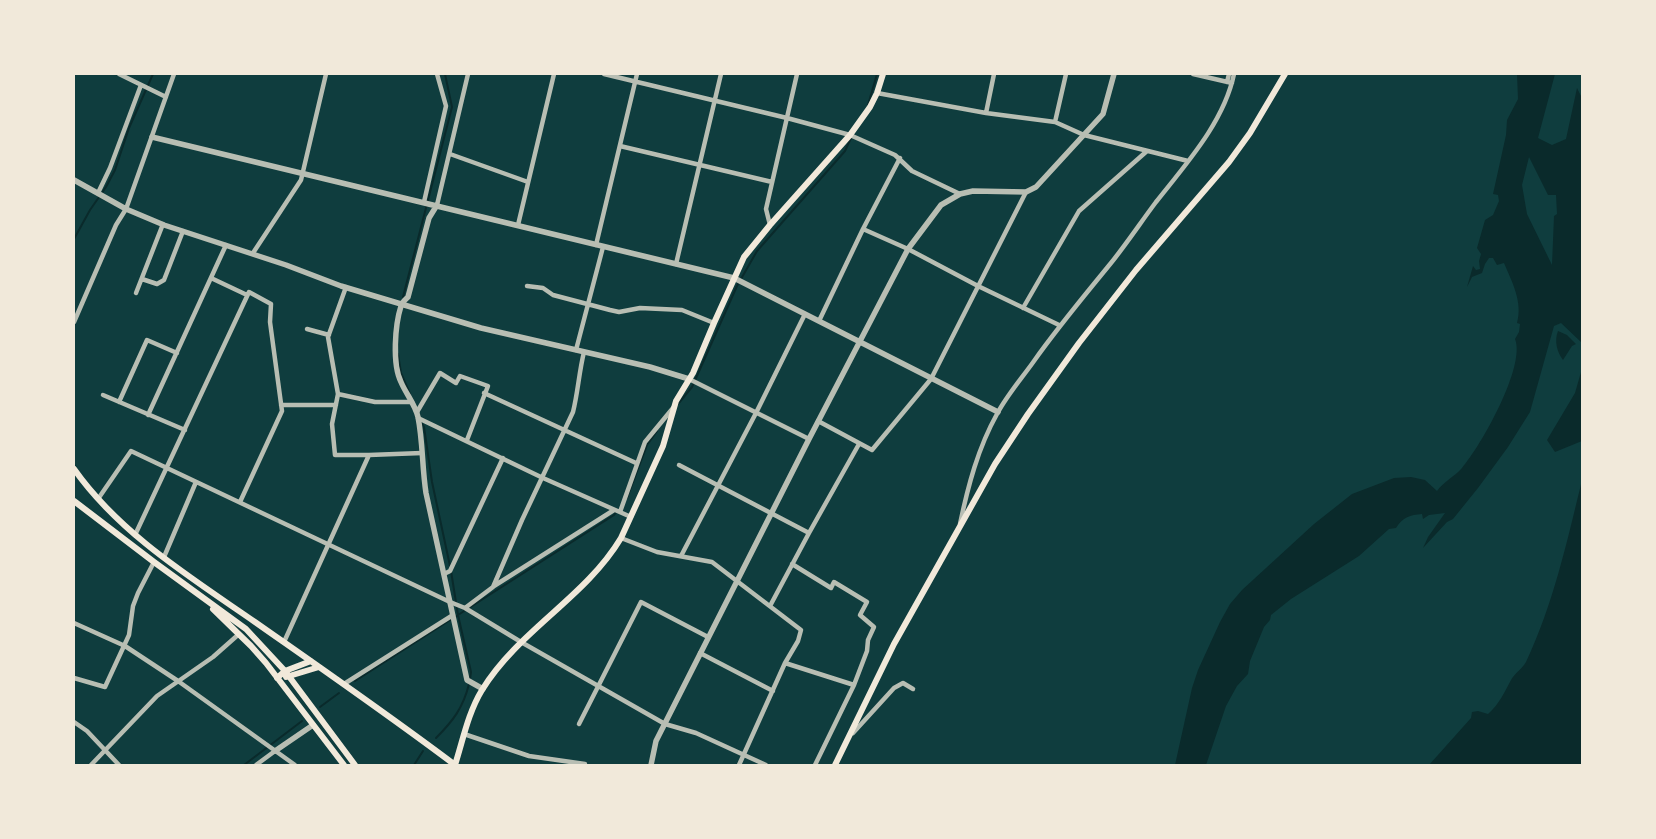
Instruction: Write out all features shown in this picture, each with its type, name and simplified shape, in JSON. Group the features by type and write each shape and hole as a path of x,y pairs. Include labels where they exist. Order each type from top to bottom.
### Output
{"main road":[{"path":"74,469 98,500 135,535 405,727 455,765 469,718 482,689 521,642 597,572 621,538 663,446 674,406 690,379 744,258 770,225 850,135 870,108 883,74"},
{"path":"835,765 894,644 995,464 1079,343 1136,270 1229,162 1250,133 1285,74"},
{"path":"74,501 246,629 287,674 355,765"},
{"path":"178,580 251,646 344,765"},
{"path":"277,678 311,661"},
{"path":"287,674 319,667"}],"street":[{"path":"119,74 166,97"},
{"path":"74,322 116,225 126,209 174,74"},
{"path":"253,253 297,188 303,174 326,74"},
{"path":"424,202 446,106 437,74"},
{"path":"468,74 437,205 429,218 408,297 401,304 396,359 401,382 418,415 426,493 467,680 482,689"},
{"path":"518,225 554,74"},
{"path":"604,74 850,135 900,158 912,171 960,194"},
{"path":"596,245 638,74"},
{"path":"676,264 721,74"},
{"path":"770,225 766,208 797,74"},
{"path":"986,113 994,74"},
{"path":"1055,122 1066,74"},
{"path":"651,765 656,741 808,439 908,248 941,205 960,194 973,191 1026,192 1036,188 1103,114 1114,74"},
{"path":"1192,74 1230,83"},
{"path":"1229,74 1230,83"},
{"path":"959,526 975,465 998,412 1059,325 1112,261 1203,142 1216,121 1234,74"},
{"path":"100,195 141,85"},
{"path":"877,93 986,113 1055,122 1084,135 1188,161"},
{"path":"152,137 734,278 998,412"},
{"path":"620,146 772,182"},
{"path":"1023,308 1079,211 1147,151"},
{"path":"450,154 528,182"},
{"path":"819,321 863,229 900,158"},
{"path":"74,180 126,209 163,224 253,253 346,287 481,328 650,367 690,379 808,439"},
{"path":"818,421 872,450 931,379 1026,192"},
{"path":"136,292 163,224"},
{"path":"863,229 908,248 978,286 1059,325"},
{"path":"142,279 157,284 164,280 183,231"},
{"path":"148,415 226,245"},
{"path":"576,350 603,247"},
{"path":"211,278 247,295"},
{"path":"527,286 543,288 553,295 618,312 640,308 682,310 714,323"},
{"path":"346,287 328,335 338,394 332,424 335,455 422,453"},
{"path":"135,535 249,292 271,304 270,322 282,411 240,502"},
{"path":"681,556 756,413 805,314"},
{"path":"307,329 328,335"},
{"path":"119,402 147,340 177,353"},
{"path":"493,587 573,412 584,352"},
{"path":"418,415 440,373 456,384 460,376 488,386 467,440"},
{"path":"484,393 636,463"},
{"path":"338,394 375,402 412,402"},
{"path":"103,395 185,430"},
{"path":"281,405 336,405"},
{"path":"465,608 493,587 617,511 645,442 674,406"},
{"path":"418,415 543,478 631,517"},
{"path":"770,606 859,444"},
{"path":"98,500 130,451 465,608 665,724 696,733 766,765"},
{"path":"284,642 369,455"},
{"path":"444,574 450,571 503,458"},
{"path":"679,465 809,533"},
{"path":"164,557 196,482"},
{"path":"621,538 657,552 712,562 801,630 798,641 785,663 740,765"},
{"path":"74,678 105,686 129,635 135,599 154,562"},
{"path":"792,564 831,588 834,582 867,602 860,614 874,627 854,685 815,765"},
{"path":"579,724 641,602 708,637"},
{"path":"344,684 453,615"},
{"path":"74,623 125,646 178,681 295,765"},
{"path":"91,765 156,696 213,657 239,634"},
{"path":"700,653 773,691"},
{"path":"785,663 854,685"},
{"path":"848,739 894,688 903,683 914,689"},
{"path":"74,722 87,731 119,765"},
{"path":"256,765 313,724"},
{"path":"464,734 529,756 584,765"}],"water":[{"path":"1517,74 1555,74 1538,138 1552,145 1566,139 1577,88 1582,98 1582,343 1561,323 1554,326 1530,412 1508,447 1478,488 1453,519 1447,522 1423,548 1428,537 1445,513 1429,515 1423,519 1422,514 1404,519 1396,528 1389,529 1359,556 1291,599 1271,615 1250,661 1248,674 1237,686 1226,706 1206,765 1175,765 1192,688 1198,670 1220,622 1230,604 1242,590 1314,524 1352,494 1394,478 1411,477 1425,480 1437,491 1462,468 1490,425 1508,386 1514,367 1517,351 1515,339 1519,332 1520,324 1517,323 1518,300 1504,263 1497,265 1493,258 1489,258 1482,273 1472,277 1467,287 1473,266 1476,270 1480,269 1479,261 1481,254 1477,248 1485,220 1493,215 1499,201 1498,195 1493,194 1506,135 1507,120 1518,99","holes":["1529,157 1548,195 1556,195 1557,214 1554,216 1552,265 1527,214 1522,185"]},
{"path":"1558,331 1567,335 1576,344 1572,346 1563,360 1557,346"},
{"path":"1582,358 1582,441 1555,452 1547,440 1575,393 1581,372"},
{"path":"1582,480 1582,765 1429,765 1471,718 1472,712 1478,711 1488,714 1492,710 1526,662 1552,596"}],"waterway":[{"path":"74,239 115,170 129,128 153,74"},
{"path":"403,297 452,107 445,74"},
{"path":"868,105 877,74"},
{"path":"678,404 692,387 737,286 757,251 845,151 851,138"},
{"path":"398,354 401,373 410,394"},
{"path":"421,422 424,427 432,482 450,566"},
{"path":"627,498 647,445 657,431"},
{"path":"355,681 614,515 617,511"},
{"path":"451,571 458,615 471,672 470,679"},
{"path":"436,738 457,714 469,684"},
{"path":"320,707 339,693"},
{"path":"244,765 302,721"},
{"path":"414,765 423,751"}]}
